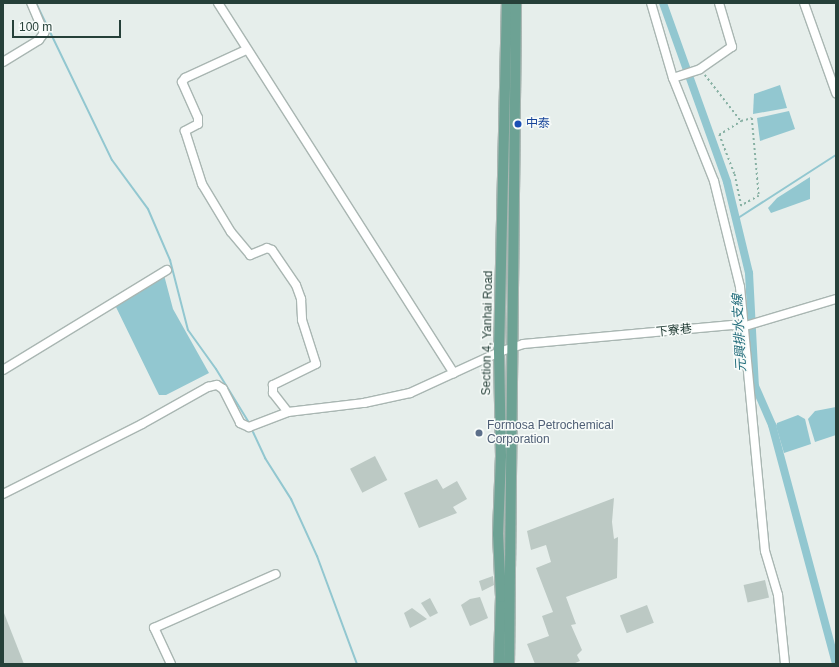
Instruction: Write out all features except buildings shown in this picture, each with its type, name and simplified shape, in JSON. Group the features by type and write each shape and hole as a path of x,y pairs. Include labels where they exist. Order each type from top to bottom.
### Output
{"main road":[{"name":"Section 4, Yanhai Road","path":"507,3 510,350 509,664"},
{"name":"Section 4, Yanhai Road","path":"499,664 501,597 498,534 501,456 499,352 508,124 516,3"}],"street":[{"path":"3,62 39,40 44,33 31,3"},
{"path":"218,3 246,50 454,373"},
{"path":"651,3 673,78 714,181 740,287 742,327 765,551 778,595 786,664"},
{"path":"673,78 700,68 732,47 719,3"},
{"path":"804,3 836,93"},
{"path":"246,50 185,78 182,82 198,118 198,124 185,131 202,184 231,232 250,255 267,248 272,250 296,285 301,299 302,320 316,364 273,385 273,392 288,412"},
{"path":"3,370 167,270"},
{"name":"下寮巷","path":"3,494 142,424 208,387 217,385 223,389 244,427 250,427 288,412 364,403 410,394 499,352 510,350 523,344 732,325 742,327 836,299"},
{"path":"171,664 154,628 276,574"}],"path":[{"path":"700,68 741,121"},
{"path":"752,118 759,196 741,206 734,174 719,135 741,121 752,118"}],"water":[{"path":"780,85 787,108 753,114 754,94"},
{"path":"789,111 795,129 760,141 757,118"},
{"path":"810,177 810,199 771,213 768,208 777,198"},
{"path":"164,275 173,309 209,373 166,395 159,395 114,303"},
{"path":"836,407 836,435 815,442 808,419 815,411"},
{"path":"798,415 805,419 811,444 784,453 776,426 777,423"}],"waterway":[{"path":"36,3 112,160 148,209 170,260 188,330 216,369 248,421"},
{"name":"元興排水支線","path":"663,3 727,182 749,273 755,386 772,425 836,664"},
{"path":"735,220 836,155"},
{"path":"253,432 265,458 291,499 317,556 357,664"}],"place":[{"name":"中泰","path":"518,124"},
{"name":"Formosa Petrochemical Corporation","path":"479,433"}]}
